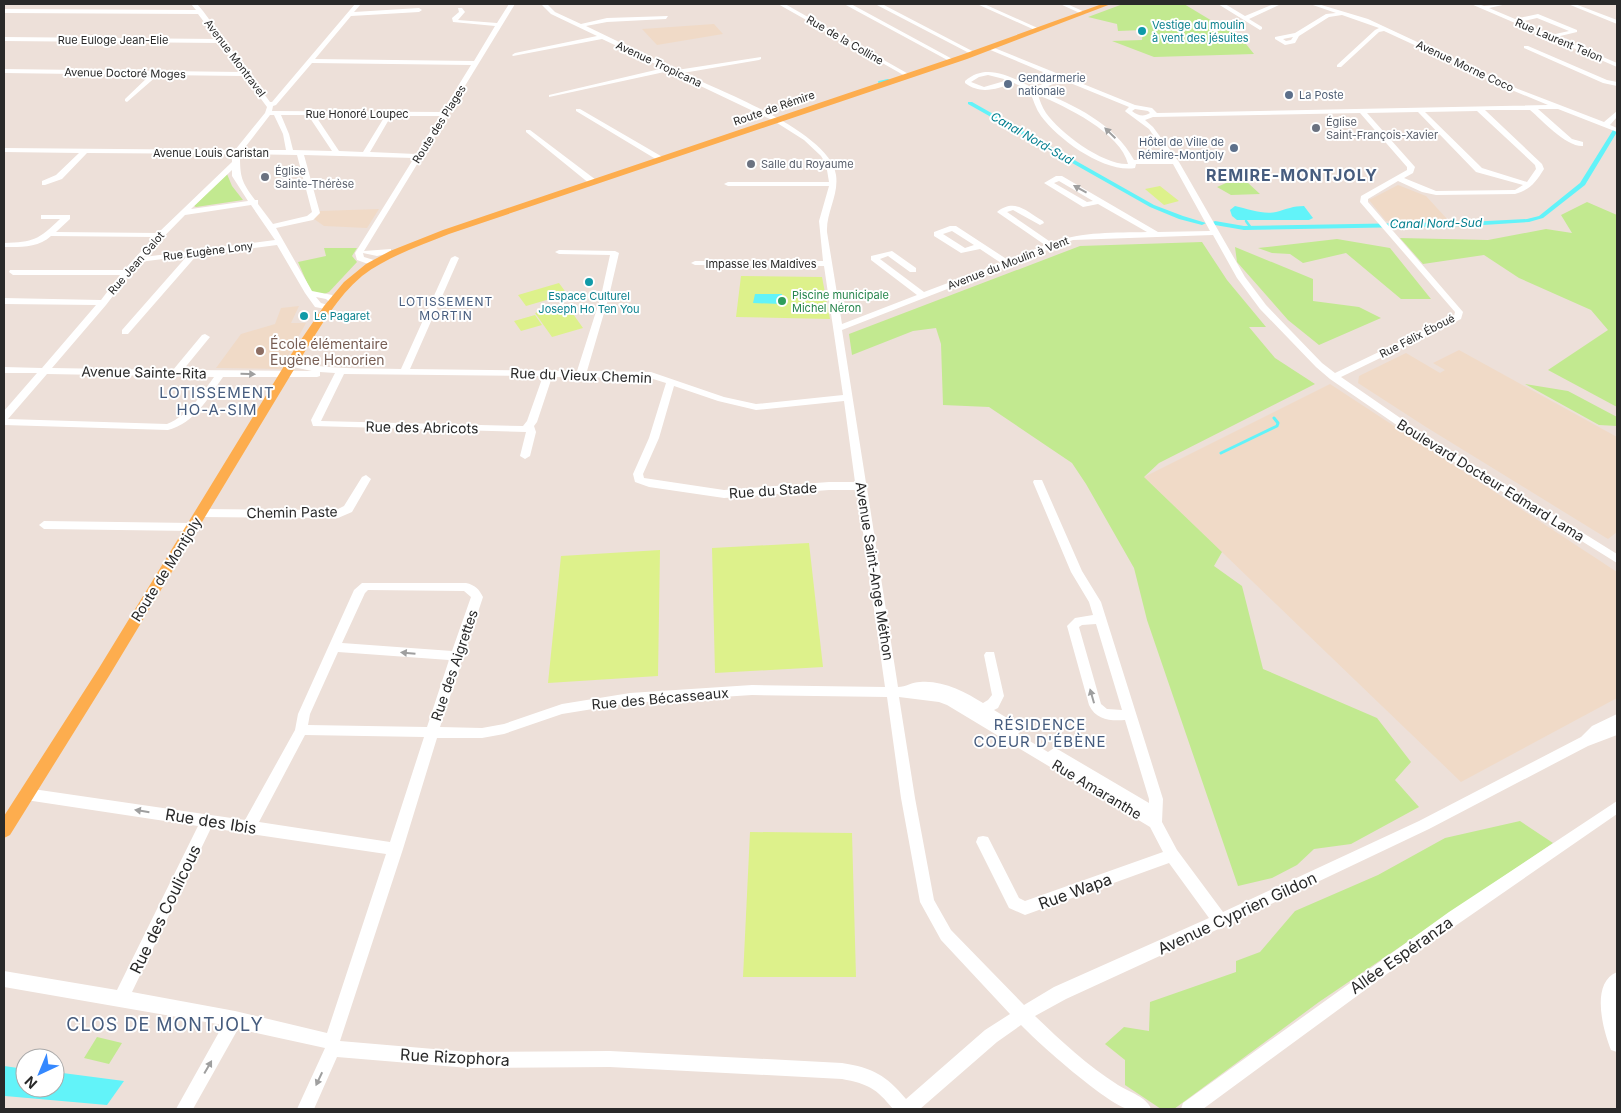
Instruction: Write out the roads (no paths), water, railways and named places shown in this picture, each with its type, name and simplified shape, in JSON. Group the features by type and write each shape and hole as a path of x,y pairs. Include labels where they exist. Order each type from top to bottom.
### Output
{"main road":[{"name":"Route de Rémire","path":"370,259 953,61 1108,4"},
{"name":"Route de Rémire","path":"330,302 370,259 430,236 446,232"},
{"name":"Route de Montjoly","path":"4,830 193,527 330,302"}],"street":[{"name":"Avenue Montravel","path":"194,4 269,104 268,113"},
{"path":"269,104 274,104 358,4"},
{"name":"Route des Plages","path":"370,259 358,255 512,4"},
{"name":"Avenue Tropicana","path":"544,4 553,13 776,120"},
{"name":"Rue de la Colline","path":"781,4 909,76"},
{"path":"847,4 953,61"},
{"path":"878,4 973,54"},
{"path":"980,4 1039,30"},
{"path":"1063,4 1084,13"},
{"path":"1221,4 1260,28"},
{"path":"1245,18 1278,4"},
{"name":"Avenue Morne Coco","path":"1313,4 1344,13 1384,29 1516,90 1617,130"},
{"name":"Rue Laurent Telon","path":"1474,4 1617,65"},
{"path":"1483,8 1504,4"},
{"path":"1571,4 1617,22"},
{"path":"1325,8 1328,15"},
{"path":"460,9 462,12 455,21 499,25"},
{"path":"350,14 419,10"},
{"path":"4,11 201,12"},
{"path":"1297,36 1328,15 1344,13"},
{"path":"1515,21 1538,16 1575,31 1552,36"},
{"path":"580,26 607,20 666,18"},
{"path":"1339,66 1377,31 1384,29"},
{"path":"515,55 601,37"},
{"name":"Rue Euloge Jean-Elie","path":"4,39 222,40"},
{"path":"1526,47 1605,82 1617,84"},
{"path":"987,49 1151,114"},
{"path":"677,72 759,58"},
{"path":"310,61 476,63"},
{"path":"551,96 669,69"},
{"name":"Avenue Doctoré Moges","path":"4,71 246,74"},
{"path":"1012,81 987,90 973,87 967,82 976,76 990,73 1012,81 1073,107 1111,133 1132,162"},
{"path":"127,100 155,74"},
{"path":"1033,90 1060,79"},
{"path":"1033,90 1039,106 1045,115 1065,135 1088,152 1125,168 1132,166 1132,162"},
{"path":"1137,117 1151,114 1559,107"},
{"name":"Boulevard Docteur Edmard Lama","path":"1132,108 1130,114 1151,128 1175,162 1241,278 1262,307 1296,342 1366,400 1418,435 1617,559"},
{"path":"1532,108 1570,140 1580,144"},
{"path":"1398,178 1436,193 1515,192 1523,190 1530,185 1540,170 1538,164 1479,109"},
{"path":"578,110 662,159"},
{"path":"1361,110 1411,167 1410,171 1398,178"},
{"path":"1420,110 1480,170 1530,185"},
{"path":"268,113 236,154 234,163 236,176 271,227 309,293 318,305 330,302"},
{"name":"Rue Honoré Loupec","path":"268,113 445,114"},
{"path":"1604,125 1617,113"},
{"path":"277,114 286,134 290,153"},
{"path":"311,114 337,153"},
{"path":"364,154 389,114"},
{"name":"Boulevard Docteur Edmard Lama","path":"1151,114 1151,128"},
{"name":"Avenue Saint-Ange Méthon","path":"776,120 815,145 825,157 833,172 833,184 823,221 828,264 847,398 900,692 908,798 927,902 946,935 1022,1015 1075,1063 1112,1091 1143,1109"},
{"path":"528,131 593,182"},
{"name":"Avenue Louis Caristan","path":"4,150 236,154 300,152 418,156"},
{"path":"45,184 59,177 85,151"},
{"path":"271,227 310,218 316,213 300,152"},
{"path":"1132,162 1175,162"},
{"name":"Rue Jean Galot","path":"4,417 103,303 136,260 234,163"},
{"path":"1100,201 1086,205 1048,183 1059,178 1100,201 1156,234"},
{"name":"Rue Félix Éboué","path":"1335,376 1458,317 1459,312 1364,202 1364,198 1398,178"},
{"path":"728,184 833,184"},
{"path":"182,213 254,202"},
{"path":"4,245 41,242 67,217 44,217"},
{"path":"1027,228 1052,246"},
{"name":"Avenue du Moulin à Vent","path":"838,329 1007,263 1084,236 1214,233"},
{"path":"50,234 160,235"},
{"name":"Rue Eugène Lony","path":"136,260 280,242"},
{"path":"980,246 1007,263"},
{"path":"125,332 195,252"},
{"path":"559,252 615,253 605,296 581,374"},
{"path":"404,372 455,258"},
{"name":"Impasse les Maldives","path":"695,263 828,264"},
{"path":"14,272 126,273"},
{"path":"898,276 923,296"},
{"path":"4,301 103,303"},
{"path":"176,373 205,337"},
{"name":"Avenue Sainte-Rita","path":"4,370 221,373 288,370"},
{"name":"Rue du Vieux Chemin","path":"288,370 309,375 341,371 651,375 721,399 756,407 847,398"},
{"name":"Rue des Abricots","path":"341,371 316,420 317,424 522,430 529,427"},
{"path":"4,422 168,427 177,424 189,416 221,373"},
{"path":"525,456 532,432 529,427 549,373"},
{"name":"Rue du Stade","path":"671,381 654,438 638,474 639,480 724,494 828,486 863,486"},
{"name":"Chemin Paste","path":"201,513 338,514 348,509 366,480"},
{"path":"1038,482 1077,572 1095,602 1156,798 1154,818 1172,855 1220,921"},
{"path":"44,525 193,527"},
{"name":"Rue des Aigrettes","path":"249,827 301,730 304,714 360,590 366,586 466,587 475,592 477,597 431,732 396,849 333,1045 305,1109"},
{"path":"1100,619 1079,621 1073,626 1095,705 1099,712 1109,715 1130,716"},
{"path":"334,647 456,656"},
{"path":"982,710 993,704 998,696 990,655"},
{"name":"Rue Amaranthe","path":"900,692 920,686 938,686 952,692 1154,818"},
{"name":"Rue des Bécasseaux","path":"301,730 482,733 504,729 562,709 630,698 752,690 900,692"},
{"name":"Rue Amaranthe","path":"900,692 918,696 939,695 951,700 1090,779"},
{"name":"Avenue Cyprien Gildon","path":"1584,742 1597,730 1617,719"},
{"name":"Avenue Cyprien Gildon","path":"908,1109 991,1036 1060,993 1220,921 1424,825 1584,742 1606,735 1617,729"},
{"name":"Rue des Ibis","path":"26,794 396,849"},
{"name":"Allée Espéranza","path":"1190,1109 1355,987 1535,861 1617,807"},
{"name":"Rue des Coulicous","path":"122,997 207,821"},
{"name":"Rue Wapa","path":"983,842 1014,903 1025,908 1172,855"},
{"name":"Rue Rizophora","path":"4,979 122,997 235,1019 333,1045 469,1060 610,1060 842,1071 865,1075 883,1084 903,1109"},
{"path":"1617,980 1612,986 1608,1008 1617,1044"},
{"path":"184,1109 235,1019"}],"water":[{"path":"1235,206 1266,213 1304,206 1313,218 1309,220 1237,220 1232,216 1230,210"},
{"path":"755,294 782,294 781,304 753,303"},
{"path":"4,1066 15,1068 15,1097 5,1096 4,1098"},
{"path":"65,1073 124,1081 107,1105 28,1098 65,1098"}],"waterway":[{"path":"879,82 888,80"},
{"name":"Canal Nord-Sud","path":"970,103 1152,206 1181,218 1202,223"},
{"name":"Canal Nord-Sud","path":"1215,223 1244,228 1468,224 1527,221 1541,217 1583,184 1615,131"},
{"name":"Canal Nord-Sud","path":"1246,221 1251,228"},
{"path":"1221,453 1277,426 1278,423 1274,418"}],"place":[{"name":"Vestige du moulin à vent des jésuites","path":"1142,31"},
{"name":"Gendarmerie nationale","path":"1008,84"},
{"name":"La Poste","path":"1289,95"},
{"name":"Église Saint-François-Xavier","path":"1316,128"},
{"name":"Hôtel de Ville de Rémire-Montjoly","path":"1234,148"},
{"name":"Salle du Royaume","path":"751,164"},
{"name":"Église Sainte-Thérèse","path":"265,177"},
{"name":"Espace Culturel Joseph Ho Ten You","path":"589,282"},
{"name":"Piscine municipale Michel Néron","path":"782,301"},
{"name":"Le Pagaret","path":"304,316"},
{"name":"École élémentaire Eugène Honorien","path":"260,351"}],"district":[{"name":"REMIRE-MONTJOLY","path":"1292,175"},
{"name":"LOTISSEMENT MORTIN","path":"446,308"},
{"name":"LOTISSEMENT HO-A-SIM","path":"217,400"},
{"name":"RÉSIDENCE COEUR D'ÉBÈNE","path":"1040,732"},
{"name":"CLOS DE MONTJOLY","path":"165,1024"}]}
